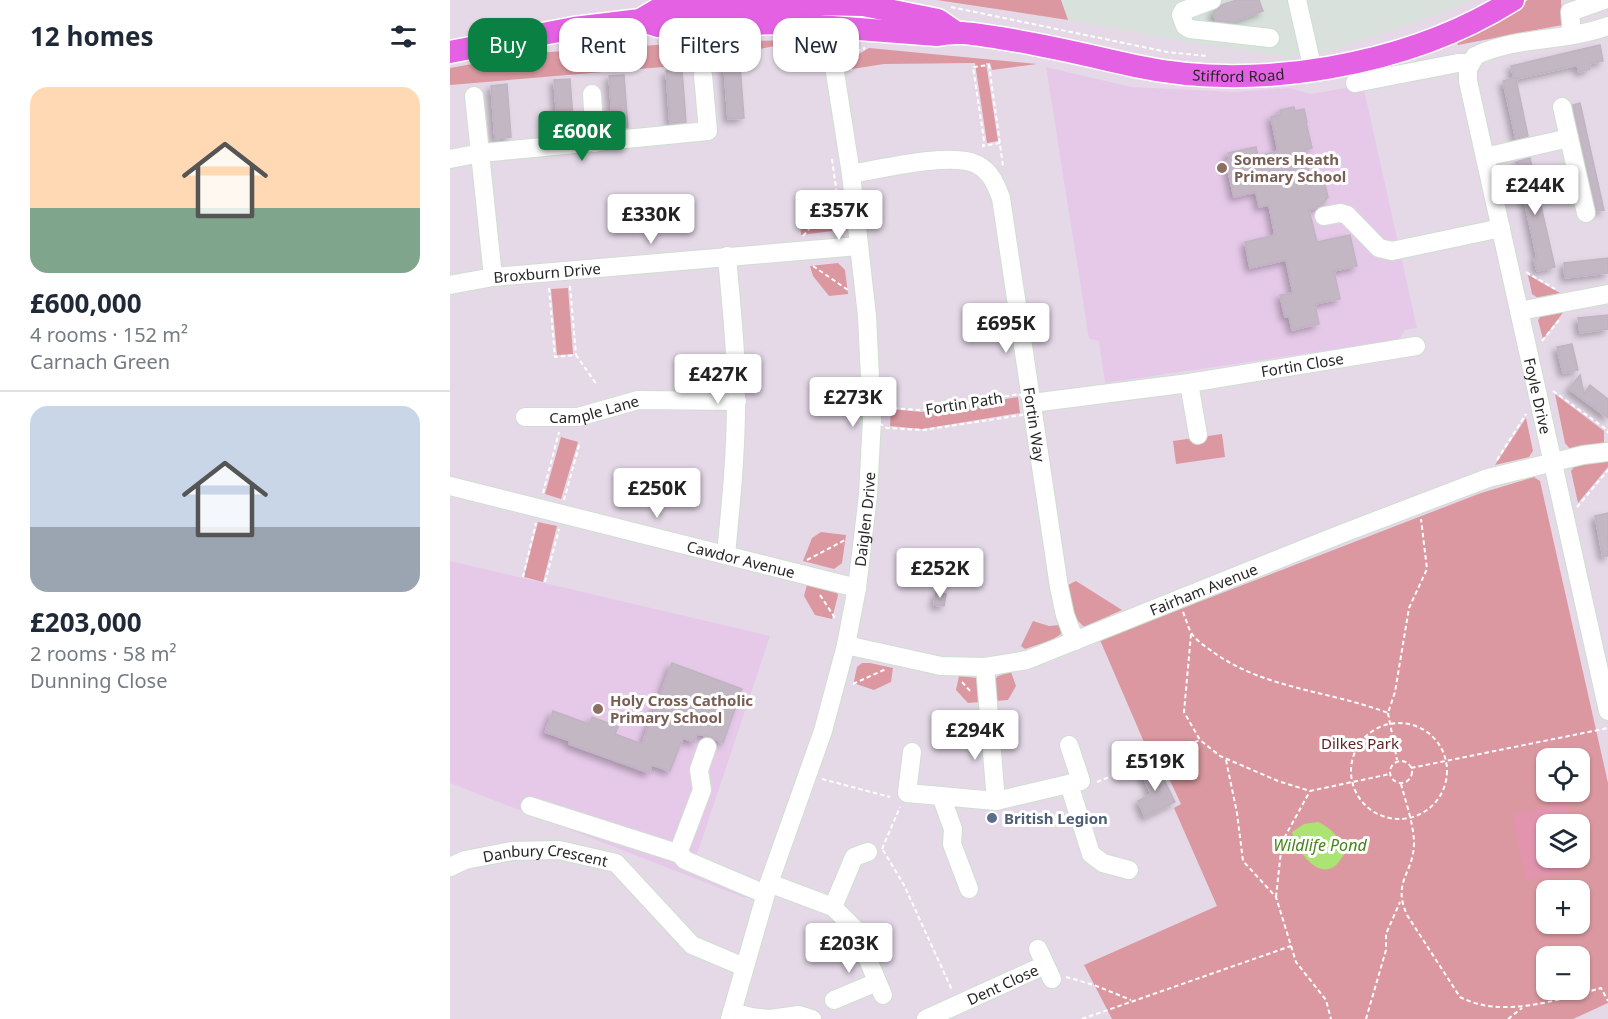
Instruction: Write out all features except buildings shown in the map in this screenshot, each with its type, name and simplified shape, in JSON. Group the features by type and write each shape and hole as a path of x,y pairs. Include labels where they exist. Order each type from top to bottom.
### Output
{"main road":[{"name":"Stifford Road","path":"859,29 937,35 954,31 1024,42 1172,72 1238,75 1313,70 1363,61 1440,36 1513,0"},
{"name":"Stifford Road","path":"643,18 657,10 712,5 761,3 863,5 938,20 954,31"},
{"name":"Stifford Road","path":"647,22 658,26 773,23"},
{"name":"Stifford Road","path":"450,52 559,31"}],"street":[{"path":"1212,0 1183,11 1181,15 1185,26 1190,29 1270,38"},
{"path":"1297,0 1313,70"},
{"path":"1572,34 1570,12 1604,0"},
{"name":"Daiglen Drive","path":"829,18 830,4"},
{"path":"1355,83 1458,63 1471,63 1475,56 1496,48 1608,26"},
{"name":"Foyle Drive","path":"1471,63 1468,69 1468,81 1553,461 1603,664 1608,711"},
{"name":"Daiglen Drive","path":"731,1015 767,888 823,731 846,645 868,495 872,419 867,316 851,174 836,72"},
{"path":"450,159 481,153 708,131 703,75"},
{"path":"592,94 595,143"},
{"path":"474,96 493,277"},
{"path":"1562,107 1586,213"},
{"path":"1485,157 1569,138"},
{"path":"851,174 947,159 963,160 979,165 994,181"},
{"name":"Fortin Way","path":"994,181 1001,198 1059,587 1065,615 1075,641"},
{"path":"1324,216 1347,214 1379,248 1392,251 1501,228"},
{"name":"Broxburn Drive","path":"450,285 493,277 858,246"},
{"path":"726,554 734,469 736,401 734,329 727,256"},
{"path":"1519,311 1608,294"},
{"name":"Fortin Close","path":"1032,403 1189,383 1416,346"},
{"path":"1189,383 1198,435"},
{"name":"Cample Lane","path":"525,417 578,417 638,400 736,401"},
{"name":"Fairham Avenue","path":"846,645 941,666 985,667 1027,660 1488,478 1583,454 1608,452"},
{"name":"Cawdor Avenue","path":"450,486 726,554 803,568 856,588"},
{"path":"985,667 996,801"},
{"path":"912,753 907,793 996,801 1070,788 1081,781 1070,745"},
{"path":"680,854 680,848 702,790 699,770 707,747"},
{"path":"1070,788 1091,854 1103,863 1129,870"},
{"path":"941,796 953,829 952,844 969,889"},
{"path":"530,806 680,854 686,860 767,888 833,907 855,929 880,988 834,1000"},
{"name":"Danbury Crescent","path":"450,867 465,860 512,851 559,850 616,863 692,945 744,967"},
{"path":"833,907 854,857 875,850"},
{"name":"Dent Close","path":"926,1019 1046,966"},
{"path":"731,1015 769,1019 799,1015 812,1019"}],"path":[{"path":"951,7 1167,52 1209,56"},
{"path":"859,51 872,46"},
{"path":"994,181 1005,175 989,65 974,67 983,146 1000,143"},
{"path":"803,236 837,197"},
{"path":"809,263 850,292"},
{"path":"1524,270 1564,294"},
{"path":"570,282 576,355 597,385"},
{"path":"549,284 555,357 576,355"},
{"path":"1541,344 1562,316"},
{"path":"1551,389 1606,429 1608,433"},
{"name":"Fortin Path","path":"1019,394 1032,403 1022,415 923,430 887,428 872,419 887,408 922,410 1019,394"},
{"path":"1497,460 1528,412"},
{"path":"541,498 559,435 561,417"},
{"path":"564,502 579,442"},
{"path":"1577,508 1608,470"},
{"path":"1398,762 1388,713 1395,692 1409,608 1427,569 1422,522 1415,505"},
{"path":"523,577 538,515"},
{"path":"545,582 561,520"},
{"path":"837,620 803,568 848,538"},
{"path":"1178,599 1191,633 1203,645 1226,661 1260,676 1326,696 1360,702 1388,713"},
{"path":"1191,633 1184,712 1200,740 1227,760 1278,781 1310,791 1390,774"},
{"path":"850,685 888,669"},
{"path":"962,681 974,695"},
{"path":"1390,724 1404,724 1423,730 1438,743 1446,761 1446,781 1438,799 1423,812 1409,818 1394,819 1375,812 1360,799 1352,781 1352,761 1360,743 1375,730 1390,724"},
{"path":"1411,768 1608,728"},
{"path":"1070,788 1200,740"},
{"path":"1227,760 1243,861 1276,897"},
{"path":"1398,762 1407,763 1411,768 1410,778 1401,784 1393,780 1390,774 1391,767 1398,762"},
{"path":"822,779 890,797"},
{"path":"1401,784 1414,842 1412,859 1401,884 1401,901 1407,915 1460,997 1473,1005 1513,1009 1601,988 1608,1001"},
{"path":"1310,791 1282,842 1276,897 1296,962 1326,1000 1331,1019"},
{"path":"901,805 875,850 904,885 960,1004"},
{"path":"1366,1019 1386,950 1386,934 1401,901"},
{"path":"1082,1019 1291,946"},
{"path":"1046,966 1133,1001"},
{"path":"1508,1019 1524,1006"}],"shaded area":[{"path":"1061,0 1473,0 1417,22 1332,50 1288,57 1068,20"},
{"name":"Somers Heath Primary School","path":"1046,67 1131,87 1235,92 1289,88 1311,94 1363,85 1417,328 1405,330 1399,340 1105,383 1099,341 1089,339"},
{"name":"Holy Cross Catholic Primary School","path":"450,561 770,636 696,857 751,878 745,898 450,783"},
{"path":"1566,803 1568,814 1536,814 1536,868 1580,869 1526,880 1512,814"}],"green space":[{"path":"937,0 1061,0 1068,20"},
{"path":"1528,0 1561,0 1562,25 1458,45 1456,38 1498,18"},
{"path":"761,41 773,41 773,46 761,49"},
{"path":"659,45 659,67 647,68 647,46"},
{"path":"869,48 1037,64 992,70 990,63 986,63 998,141 987,143 975,63 884,64 859,68 859,54"},
{"path":"559,51 559,72 604,72 450,85 450,68 468,65 468,72 547,72 547,52"},
{"path":"836,198 839,225 832,231 801,235 800,223 823,199"},
{"path":"838,263 845,270 848,294 829,296 813,276 810,266"},
{"path":"1528,275 1560,293 1538,298 1532,294"},
{"path":"568,288 573,354 557,355 551,289"},
{"path":"1565,310 1543,339 1538,320 1542,314"},
{"path":"1555,394 1604,431 1604,443 1570,449 1565,443"},
{"path":"1018,397 1020,413 922,429 890,426 891,409 922,412"},
{"path":"1526,418 1533,451 1529,457 1495,465"},
{"path":"1222,434 1225,457 1176,464 1173,441"},
{"path":"561,437 578,442 561,499 545,494"},
{"path":"1608,461 1608,467 1578,503 1571,471 1576,464"},
{"name":"Dilkes Park","path":"1534,477 1540,481 1608,783 1608,1003 1573,1019 1112,1019 1084,965 1217,906 1174,808 1181,804 1157,753 1150,756 1100,640 1481,493"},
{"path":"538,522 557,526 543,582 524,577"},
{"path":"821,532 846,535 842,563 834,569 803,561 812,538"},
{"path":"808,581 834,587 838,595 832,619 815,615 804,596"},
{"path":"1076,581 1122,610 1084,627 1075,618 1068,585"},
{"path":"1033,621 1049,626 1060,625 1061,634 1052,640 1025,649 1021,646"},
{"path":"862,663 893,668 891,682 874,690 856,684 854,681 857,667"},
{"path":"1011,672 1016,686 1008,700 995,701 993,682 998,676"},
{"path":"959,676 977,678 980,702 968,703 956,690"}],"water":[{"name":"Wildlife Pond","path":"1318,822 1335,835 1344,855 1336,865 1328,869 1321,869 1308,860 1297,846 1292,832 1304,824"}],"place":[{"name":"Somers Heath Primary School","path":"1222,168"},
{"name":"Holy Cross Catholic Primary School","path":"598,709"},
{"name":"British Legion","path":"992,818"}]}
